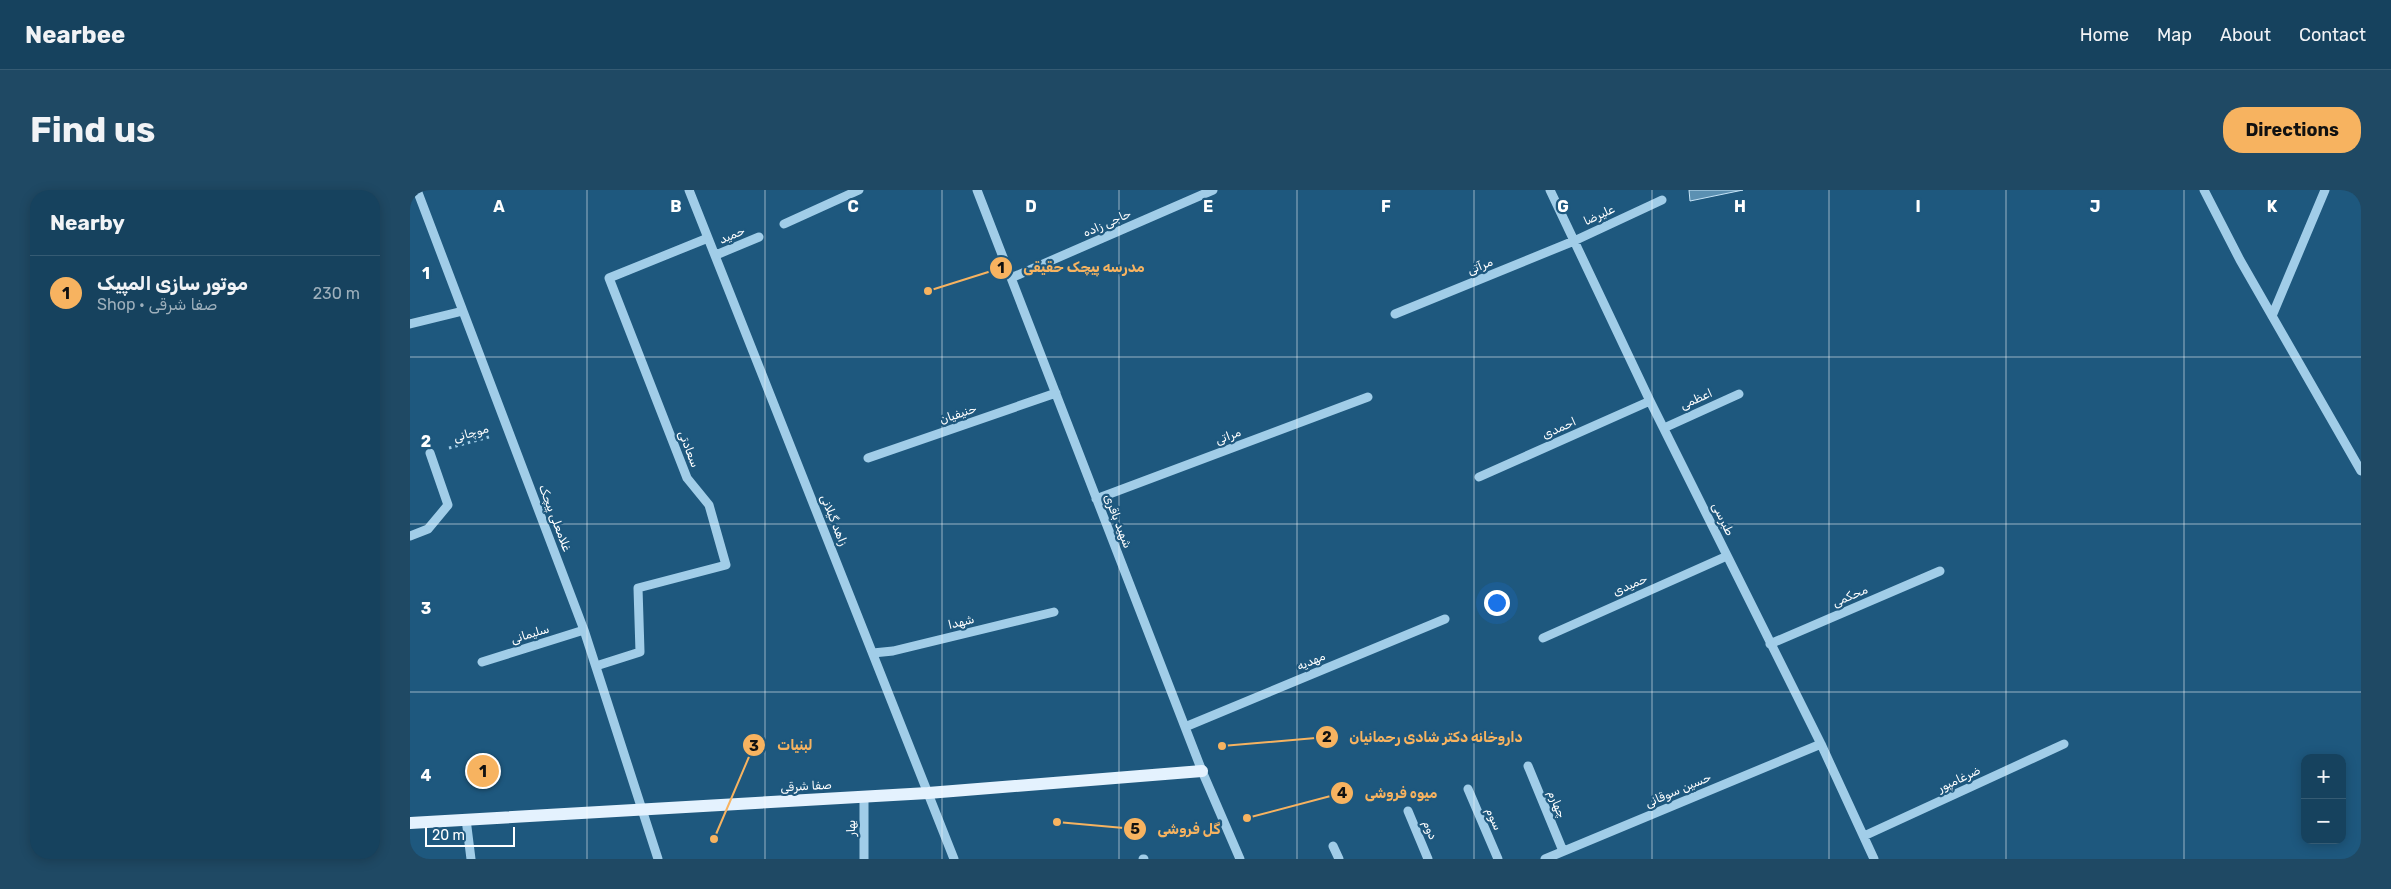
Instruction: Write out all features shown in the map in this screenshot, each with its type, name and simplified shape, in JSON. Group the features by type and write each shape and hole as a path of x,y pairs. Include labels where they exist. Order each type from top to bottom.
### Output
{"main road":[{"name":"صفا شرقی","path":"410,823 640,808 928,793 1202,770"}],"street":[{"name":"غلامعلی پیچک","path":"417,190 584,630 658,859"},
{"name":"زاهد گیلانی","path":"690,190 954,859"},
{"path":"784,224 847,193 859,190"},
{"name":"شهید باقری","path":"977,190 1202,770 1240,859"},
{"name":"حاجی زاده","path":"1011,278 1213,190"},
{"name":"طبرسی","path":"1550,190 1650,401 1821,744 1874,859"},
{"path":"2204,190 2240,260 2361,471"},
{"path":"2272,316 2325,190"},
{"name":"علیرضا","path":"1574,241 1662,200"},
{"name":"حمید","path":"716,256 759,237"},
{"name":"سعادتی","path":"596,666 640,652 638,588 726,565 709,505 687,478 609,278 708,238"},
{"name":"مرآتی","path":"1395,314 1574,241"},
{"path":"410,324 463,311"},
{"name":"حنیفیان","path":"868,458 1056,393"},
{"name":"اعظمی","path":"1664,428 1739,394"},
{"name":"مراتی","path":"1096,499 1368,397"},
{"name":"احمدی","path":"1479,477 1650,401"},
{"path":"410,536 428,529 448,505 430,454"},
{"name":"حمیدی","path":"1543,638 1727,556"},
{"name":"محکمی","path":"1770,644 1940,571"},
{"name":"شهدا","path":"873,653 893,651 1054,612"},
{"name":"مهدیه","path":"1186,727 1445,619"},
{"name":"سلیمانی","path":"482,662 584,630"},
{"name":"حسین سوقانی","path":"1545,859 1821,744"},
{"name":"ضرغامپور","path":"1864,836 2064,744"},
{"name":"چهارم","path":"1528,766 1563,851"},
{"name":"سوم","path":"1468,788 1498,859"},
{"name":"بهار","path":"864,796 864,859"},
{"name":"دوم","path":"1408,811 1428,859"},
{"path":"466,819 471,859"},
{"path":"1333,846 1339,859"}],"path":[{"name":"موچانی","path":"430,454 509,432"}],"building":[{"path":"1689,190 1743,190 1690,201"}],"place":[{"name":"مدرسه پیچک حقیقی","path":"928,291"},
{"name":"داروخانه دکتر شادی رحمانیان","path":"1222,746"},
{"name":"موتور سازی المپیک","path":"483,771"},
{"name":"میوه فروشی","path":"1247,818"},
{"name":"گل فروشی","path":"1057,822"},
{"name":"لبنیات","path":"714,839"}]}
